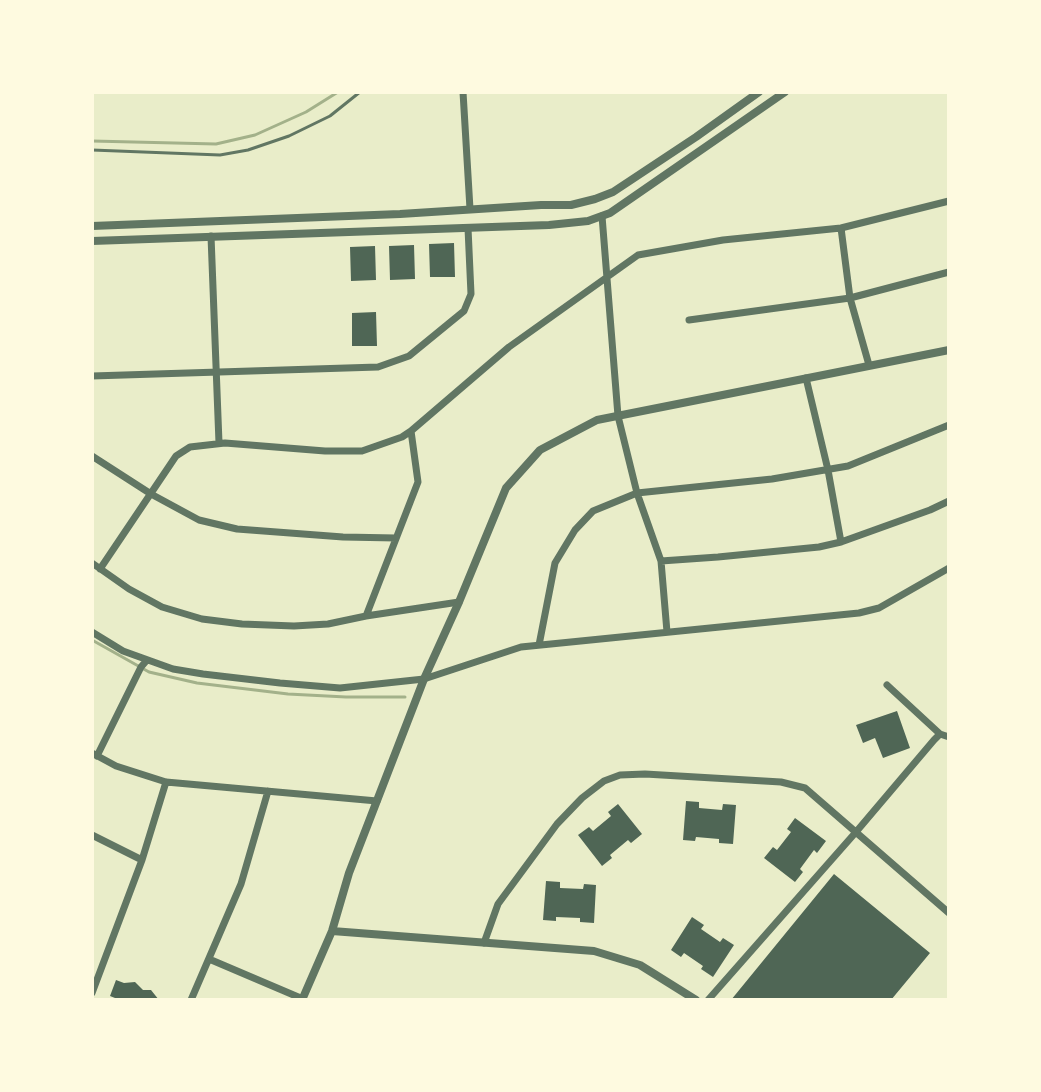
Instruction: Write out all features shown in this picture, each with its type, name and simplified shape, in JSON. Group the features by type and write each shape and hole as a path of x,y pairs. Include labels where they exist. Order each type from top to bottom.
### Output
{"street":[{"path":"463,92 470,209"},
{"path":"92,226 571,205 613,192 759,92"},
{"path":"92,241 549,225 588,221 610,213 785,92"},
{"path":"100,569 176,456 190,447 219,443 362,451 411,431 509,347 638,255 723,240 841,228 949,201"},
{"path":"602,216 618,416 637,493 661,561 667,632"},
{"path":"92,376 378,367 409,356 464,311 471,294 468,228"},
{"path":"841,228 850,298 869,365"},
{"path":"211,236 219,443"},
{"path":"689,320 850,298 949,272"},
{"path":"209,959 302,1000 332,931 349,873 424,679 506,488 540,450 597,420 949,350"},
{"path":"806,378 841,542"},
{"path":"539,645 555,563 575,530 593,511 637,493 772,479 848,466 949,425"},
{"path":"366,616 418,482 411,431"},
{"path":"92,456 199,520 237,529 396,538"},
{"path":"661,561 819,547 841,542 949,501"},
{"path":"92,563 162,607 202,619 242,624 328,624 459,602"},
{"path":"92,632 123,651 173,669 340,688 424,679 521,647 869,611 949,568"},
{"path":"147,660 94,754 116,766 166,782 377,801"},
{"path":"708,1000 945,736 887,685"},
{"path":"484,943 498,904 557,824 582,798 604,781 620,775 781,782 805,788 949,913"},
{"path":"92,993 142,860 166,782"},
{"path":"191,1000 241,884 268,791"},
{"path":"92,835 142,860"},
{"path":"332,931 594,951 640,965 696,1000"}],"lane":[{"path":"92,150 220,155 248,150 289,136 330,116 360,92"}],"building":[{"path":"454,243 455,277 430,277 429,244"},
{"path":"414,245 415,279 390,280 389,246"},
{"path":"375,246 376,280 351,281 350,247"},
{"path":"376,312 377,346 352,346 352,313"},
{"path":"897,711 910,748 883,758 875,738 863,743 856,725"},
{"path":"686,801 699,802 699,808 722,810 723,804 736,805 733,844 696,837 695,841 683,840"},
{"path":"618,804 642,834 631,843 628,840 602,866 578,835 589,827 593,831 611,816 608,812"},
{"path":"795,818 826,841 817,853 814,850 795,882 764,858 773,847 777,850 791,832 787,829"},
{"path":"834,874 930,953 891,1000 731,1000"},
{"path":"546,881 560,882 560,888 583,889 584,884 596,885 594,923 580,922 580,918 543,920"},
{"path":"692,917 704,925 701,929 720,942 723,938 734,945 713,977 684,953 681,957 671,950"},
{"path":"116,980 135,982 143,990 151,990 159,1000 114,1000 110,996"}],"waterway":[{"path":"92,141 216,144 255,135 306,112 338,92"},
{"path":"92,640 149,672 197,683 288,694 405,697"}]}
